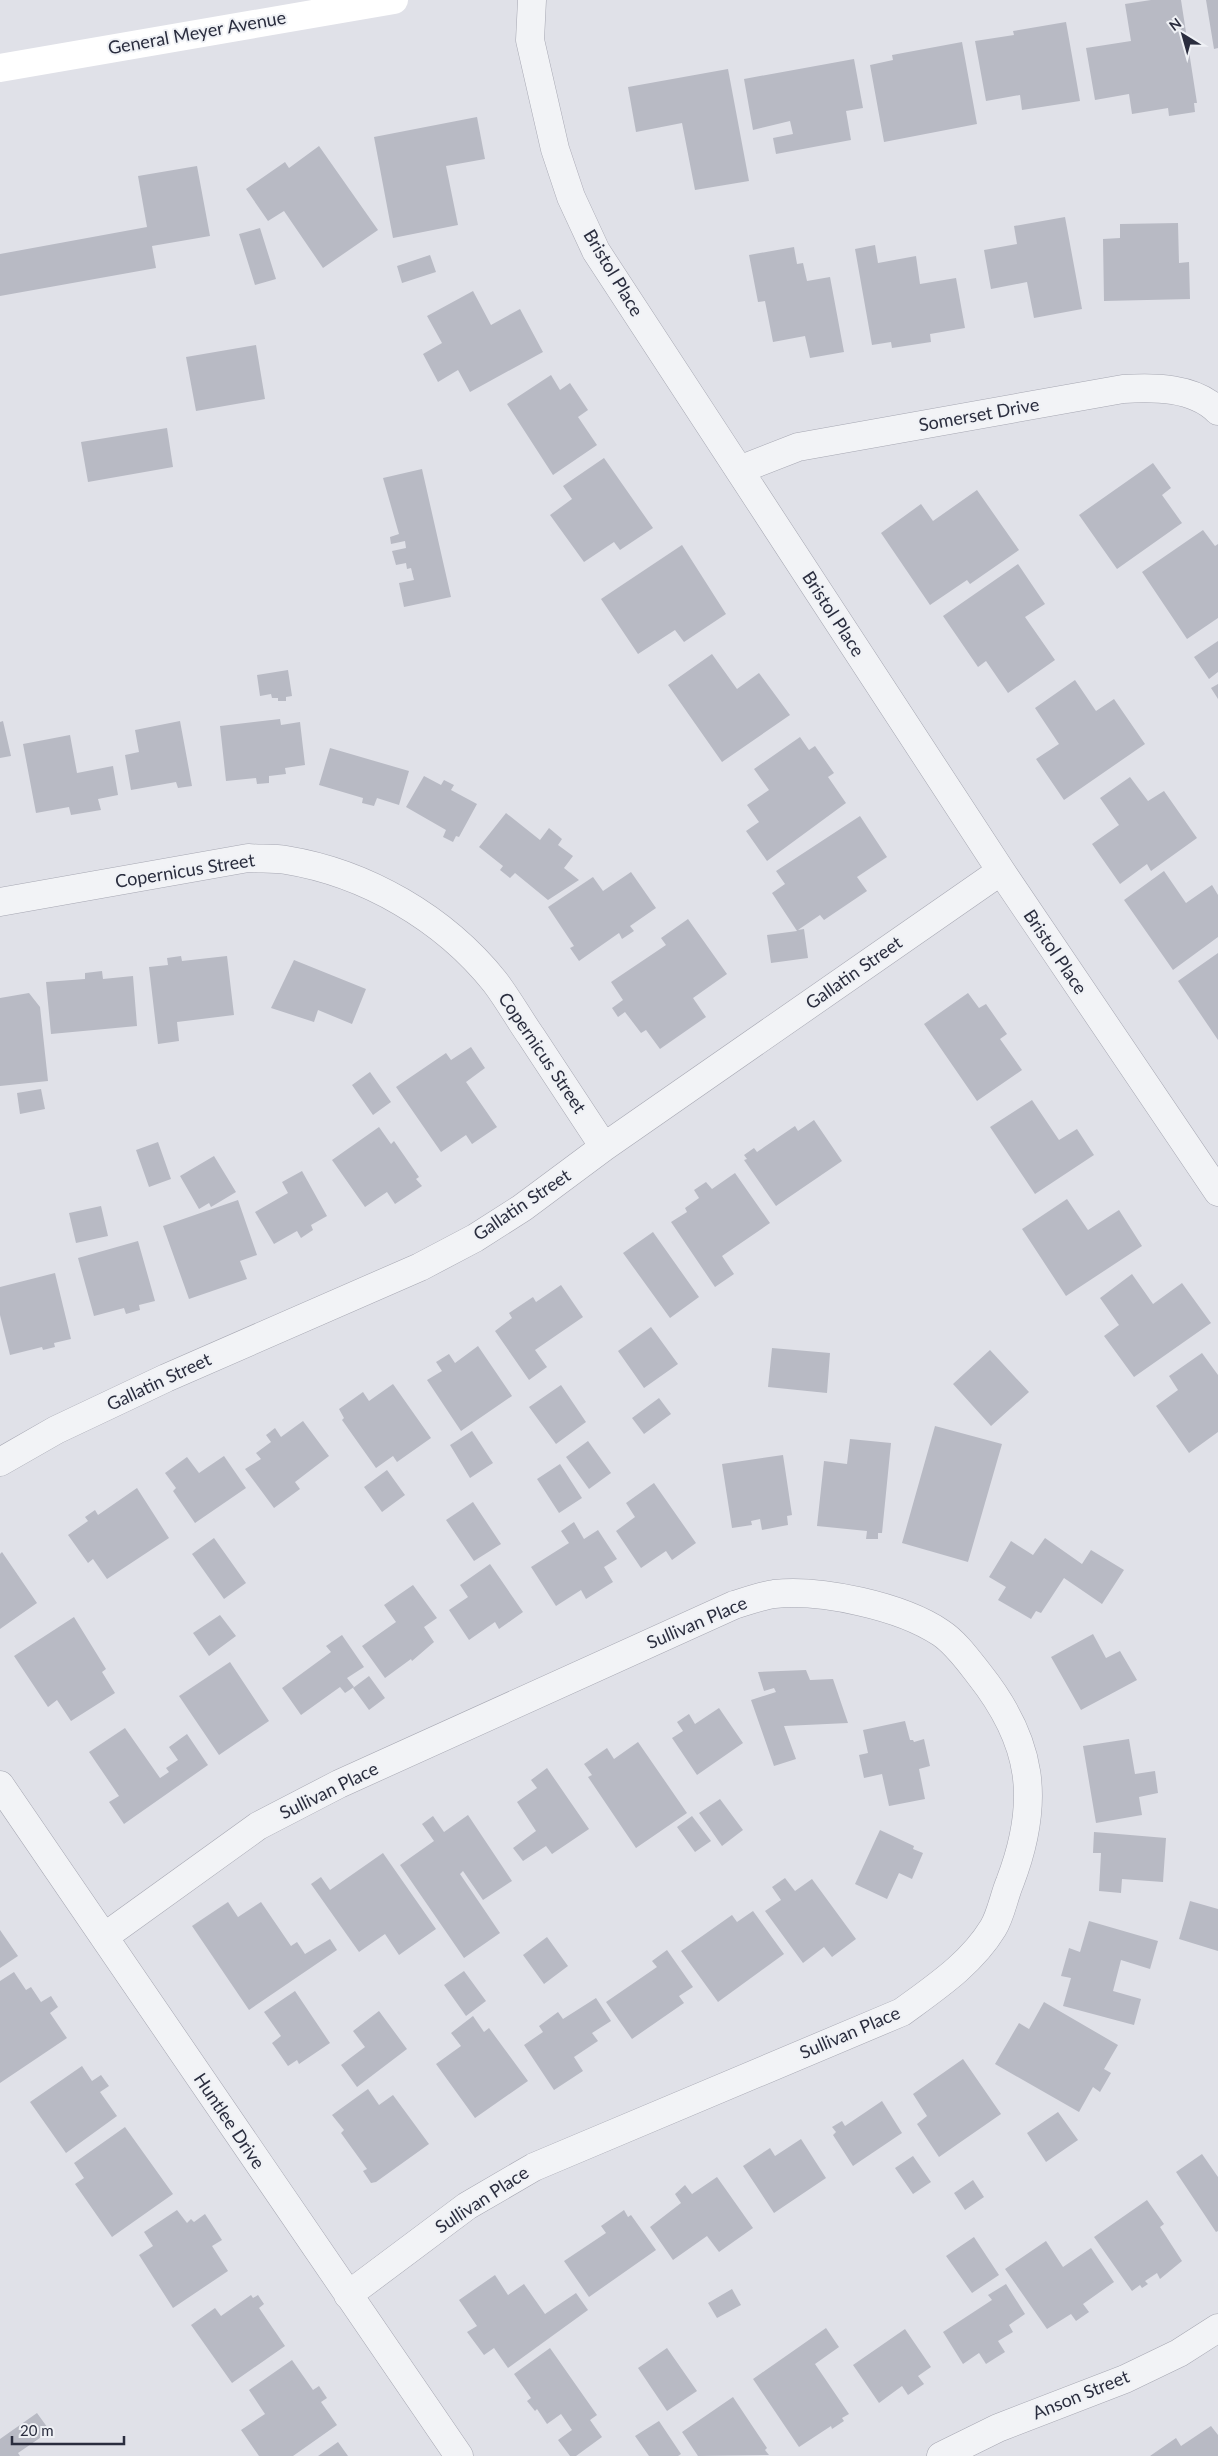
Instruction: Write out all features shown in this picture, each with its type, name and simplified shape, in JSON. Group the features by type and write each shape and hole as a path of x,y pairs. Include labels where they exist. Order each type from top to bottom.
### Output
{"main road":[{"name":"General Meyer Avenue","path":"0,68 306,7 394,0"}],"street":[{"name":"Bristol Place","path":"532,0 530,40 555,149 571,197 596,251 1000,870 1218,1192"},
{"name":"Somerset Drive","path":"739,470 798,447 1123,389 1148,388 1192,395 1211,404 1218,411"},
{"name":"Copernicus Street","path":"0,902 248,858 284,860 316,866 367,885 393,896 442,930 495,982 604,1147"},
{"name":"Gallatin Street","path":"0,1462 56,1430 166,1378 420,1267 475,1238 522,1208 604,1147 1000,870"},
{"name":"Sullivan Place","path":"104,1937 258,1826 339,1784 734,1605 773,1594 808,1593 846,1597 915,1620 941,1633 954,1645 998,1698 1019,1740 1028,1775 1027,1822 1023,1848 994,1926 953,1975 902,2012 534,2167 467,2206 348,2295"},
{"name":"Huntlee Drive","path":"0,1785 459,2456"},
{"name":"Anson Street","path":"941,2456 998,2428 1125,2379 1179,2353 1218,2328"}],"building":[{"path":"1151,0 1181,0 1197,103 1194,103 1195,112 1169,116 1168,108 1132,114 1129,94 1095,100 1086,48 1131,41 1125,4"},
{"path":"1206,0 1218,0 1218,48 1214,49"},
{"path":"1066,22 1080,101 1022,110 1020,95 986,101 975,41 1014,35 1013,31"},
{"path":"962,42 977,124 884,142 870,65 893,60 892,55"},
{"path":"854,59 863,108 846,111 851,140 776,154 773,138 793,134 790,121 753,130 744,79"},
{"path":"728,69 749,181 695,190 682,123 636,132 628,87"},
{"path":"477,117 485,159 446,166 458,225 393,238 374,137"},
{"path":"319,146 378,230 323,268 284,211 268,221 246,189 285,162 289,168"},
{"path":"197,166 210,236 152,246 156,268 0,296 0,254 147,227 138,176"},
{"path":"1065,217 1082,309 1034,318 1027,282 991,289 984,250 1017,244 1014,226"},
{"path":"1178,223 1179,263 1189,262 1190,299 1104,301 1103,239 1120,238 1120,224"},
{"path":"260,228 276,279 255,285 239,234"},
{"path":"875,245 878,263 916,256 920,284 956,278 965,328 930,334 931,342 892,348 891,342 872,345 855,249"},
{"path":"794,247 797,264 803,263 807,281 830,277 844,352 810,358 805,336 773,342 765,301 758,302 749,255"},
{"path":"430,255 436,272 402,283 397,266"},
{"path":"473,291 491,325 520,309 543,352 470,392 458,370 438,382 423,354 442,343 427,316"},
{"path":"256,345 265,399 196,411 186,357"},
{"path":"551,375 560,390 570,383 588,410 578,417 597,445 553,475 507,404"},
{"path":"167,428 173,467 88,482 81,442"},
{"path":"604,458 653,528 620,550 614,542 584,562 550,515 572,499 563,486"},
{"path":"1153,463 1171,488 1162,495 1182,523 1117,569 1079,515"},
{"path":"422,469 451,597 404,607 399,583 414,580 411,568 407,569 406,563 396,565 392,551 406,548 405,541 391,544 390,537 399,534 383,478"},
{"path":"977,490 1019,550 970,584 967,580 930,605 881,533 921,504 933,521"},
{"path":"1203,530 1215,546 1218,544 1218,618 1187,639 1142,572"},
{"path":"682,545 726,614 684,642 675,630 638,654 601,599"},
{"path":"1018,564 1045,604 1025,617 1055,660 1008,693 986,661 978,667 943,616"},
{"path":"1218,641 1218,672 1209,679 1194,657"},
{"path":"712,654 737,689 759,673 790,715 722,762 668,685"},
{"path":"288,670 292,696 286,697 286,701 278,701 278,698 272,698 271,694 260,696 257,675"},
{"path":"1075,680 1096,711 1114,699 1145,744 1064,800 1036,759 1059,744 1035,708"},
{"path":"1218,684 1218,699 1211,688"},
{"path":"280,719 281,725 300,722 305,765 285,768 286,774 269,776 269,783 257,784 256,778 226,781 220,726"},
{"path":"3,721 11,756 0,758 0,722"},
{"path":"180,721 192,786 178,788 176,782 131,790 125,755 139,752 135,730"},
{"path":"70,735 77,773 113,766 118,795 98,799 101,810 71,815 69,807 36,813 23,744"},
{"path":"800,737 809,750 815,746 834,773 828,777 846,803 767,861 746,831 759,822 747,805 769,790 754,769"},
{"path":"330,748 409,771 399,805 377,798 374,806 362,803 363,798 319,785"},
{"path":"424,776 441,785 444,780 454,785 451,790 477,804 459,837 456,836 453,842 443,837 446,830 406,807"},
{"path":"1130,777 1148,801 1164,791 1197,838 1151,871 1147,864 1120,884 1092,844 1119,825 1100,798"},
{"path":"506,813 540,840 549,828 562,839 558,845 573,856 564,868 579,880 548,900 515,873 510,878 500,870 503,866 479,847"},
{"path":"860,816 887,857 857,877 867,891 824,920 820,915 798,930 804,929 808,958 771,963 767,935 797,931 772,893 785,884 776,871"},
{"path":"1164,871 1186,903 1212,885 1218,895 1218,937 1173,970 1124,900"},
{"path":"631,872 656,908 630,926 634,931 622,939 619,933 579,961 570,948 574,946 548,907 593,877 603,891"},
{"path":"688,919 727,974 693,998 706,1017 660,1049 646,1030 641,1033 625,1012 618,1017 612,1008 623,1000 611,982 666,945 661,938"},
{"path":"1218,953 1218,1040 1178,981"},
{"path":"181,956 182,961 227,956 234,1015 177,1022 179,1041 158,1044 149,967 168,965 167,958"},
{"path":"294,960 366,989 352,1024 318,1010 314,1022 271,1008"},
{"path":"102,971 103,979 133,976 137,1026 51,1034 46,982 85,979 85,973"},
{"path":"29,993 40,1007 48,1081 0,1086 0,998"},
{"path":"968,993 979,1008 986,1004 1007,1034 1000,1039 1022,1070 977,1101 924,1024"},
{"path":"471,1047 485,1068 466,1082 497,1127 472,1144 466,1135 441,1152 396,1087 446,1053 451,1060"},
{"path":"370,1072 391,1102 373,1115 352,1085"},
{"path":"41,1089 45,1109 20,1114 17,1093"},
{"path":"1032,1100 1059,1140 1077,1129 1094,1155 1035,1194 990,1127"},
{"path":"814,1120 842,1161 776,1206 744,1160 747,1159 744,1155 754,1148 757,1152 795,1126 798,1131"},
{"path":"379,1127 391,1144 394,1141 419,1177 416,1179 422,1186 395,1204 387,1192 365,1207 332,1160"},
{"path":"158,1142 171,1179 149,1187 136,1150"},
{"path":"214,1156 236,1192 211,1207 209,1203 199,1209 180,1176"},
{"path":"302,1171 327,1216 311,1225 313,1230 301,1238 297,1231 274,1244 255,1212 288,1193 282,1182"},
{"path":"735,1173 770,1223 722,1256 734,1274 715,1287 671,1222 687,1212 685,1208 699,1198 694,1190 706,1182 712,1189"},
{"path":"1067,1199 1088,1230 1119,1210 1142,1246 1066,1296 1022,1229"},
{"path":"238,1200 257,1255 240,1261 247,1279 189,1299 163,1226"},
{"path":"101,1206 108,1236 76,1243 69,1213"},
{"path":"653,1232 699,1297 670,1318 623,1253"},
{"path":"138,1241 155,1301 139,1305 140,1310 126,1314 124,1308 94,1316 78,1258"},
{"path":"55,1273 71,1339 54,1343 55,1347 43,1350 42,1347 10,1355 0,1315 0,1287"},
{"path":"1132,1274 1153,1304 1182,1283 1211,1323 1134,1377 1104,1336 1119,1325 1100,1298"},
{"path":"561,1285 583,1317 535,1350 547,1367 529,1380 495,1331 512,1318 509,1313 533,1297 536,1302"},
{"path":"651,1327 678,1364 644,1388 618,1351"},
{"path":"478,1346 512,1396 461,1431 427,1380 442,1371 436,1362 449,1354 455,1363"},
{"path":"772,1348 830,1353 827,1393 768,1387"},
{"path":"990,1350 1029,1392 991,1426 953,1384"},
{"path":"1202,1353 1218,1375 1218,1432 1189,1453 1156,1406 1178,1390 1169,1376"},
{"path":"393,1384 431,1438 397,1462 393,1456 376,1468 342,1420 344,1418 339,1409 363,1392 369,1401"},
{"path":"561,1385 586,1422 556,1444 529,1407"},
{"path":"659,1398 671,1414 644,1434 632,1418"},
{"path":"303,1421 329,1456 295,1482 300,1489 274,1508 245,1469 261,1459 256,1453 271,1442 266,1435 275,1428 281,1437"},
{"path":"935,1426 1002,1444 968,1562 902,1543"},
{"path":"472,1431 493,1463 470,1478 450,1445"},
{"path":"850,1439 891,1443 882,1533 878,1533 878,1539 866,1539 867,1531 817,1526 824,1461 847,1464"},
{"path":"588,1441 611,1473 589,1489 566,1457"},
{"path":"783,1455 792,1515 787,1516 788,1525 762,1530 760,1519 751,1521 752,1525 732,1528 722,1464"},
{"path":"224,1456 246,1488 195,1523 173,1491 176,1488 165,1473 187,1457 199,1473"},
{"path":"560,1464 582,1498 559,1513 537,1479"},
{"path":"387,1470 405,1495 382,1512 364,1487"},
{"path":"654,1483 696,1543 672,1560 666,1551 641,1568 616,1531 635,1517 626,1503"},
{"path":"137,1488 169,1538 107,1579 93,1559 88,1563 68,1535 88,1521 85,1517 95,1510 98,1515"},
{"path":"473,1502 501,1544 474,1561 446,1520"},
{"path":"574,1522 584,1539 598,1530 617,1559 604,1567 613,1582 586,1599 581,1590 556,1606 531,1567 569,1543 561,1531"},
{"path":"214,1538 246,1583 224,1599 192,1554"},
{"path":"1045,1538 1082,1564 1091,1550 1124,1570 1102,1604 1064,1578 1041,1613 1036,1611 1031,1619 998,1600 1006,1587 989,1577 1011,1541 1033,1555"},
{"path":"2,1552 37,1603 0,1629 0,1554"},
{"path":"490,1564 523,1612 499,1629 495,1622 469,1640 449,1610 468,1597 460,1585"},
{"path":"413,1585 437,1618 424,1627 434,1642 412,1661 411,1659 385,1678 362,1646 396,1622 384,1605"},
{"path":"220,1615 236,1636 209,1656 193,1633"},
{"path":"74,1617 106,1669 102,1672 115,1693 71,1721 57,1700 48,1707 14,1656"},
{"path":"1093,1634 1106,1658 1120,1651 1137,1680 1081,1710 1051,1657"},
{"path":"342,1635 364,1667 347,1678 354,1687 345,1693 340,1687 301,1715 282,1688 331,1652 326,1646"},
{"path":"230,1662 269,1721 219,1755 179,1696"},
{"path":"806,1670 810,1680 833,1679 848,1723 784,1726 796,1759 774,1766 751,1700 776,1692 774,1688 764,1691 758,1672"},
{"path":"369,1676 385,1698 369,1710 353,1688"},
{"path":"719,1708 743,1743 697,1775 672,1738 683,1731 677,1722 689,1714 695,1724"},
{"path":"905,1721 910,1740 914,1742 924,1739 930,1766 919,1769 925,1799 889,1806 882,1774 864,1778 859,1755 868,1753 863,1730"},
{"path":"125,1728 160,1778 169,1772 166,1768 178,1760 169,1747 187,1734 208,1765 124,1824 109,1802 119,1796 89,1752"},
{"path":"1129,1739 1135,1774 1155,1771 1158,1793 1139,1797 1142,1815 1096,1823 1083,1746"},
{"path":"638,1742 687,1813 636,1848 588,1777 592,1775 584,1764 607,1748 614,1759"},
{"path":"547,1768 589,1829 552,1854 546,1846 523,1861 513,1848 536,1831 517,1802 537,1788 531,1780"},
{"path":"720,1799 743,1830 722,1846 699,1813"},
{"path":"468,1815 512,1881 483,1900 463,1871 460,1874 500,1933 464,1958 400,1865 434,1841 422,1824 433,1816 444,1832"},
{"path":"692,1816 711,1841 695,1852 677,1827"},
{"path":"880,1830 914,1846 913,1849 923,1853 912,1879 899,1873 887,1899 855,1884"},
{"path":"1094,1832 1166,1838 1163,1882 1122,1879 1121,1893 1099,1891 1101,1853 1093,1853"},
{"path":"383,1853 436,1929 399,1955 385,1934 359,1952 311,1884 321,1877 330,1890"},
{"path":"785,1878 795,1891 812,1879 856,1939 832,1957 824,1947 803,1963 765,1911 781,1900 772,1887"},
{"path":"1190,1901 1218,1909 1218,1951 1179,1939"},
{"path":"228,1902 238,1917 261,1902 291,1946 297,1942 305,1954 330,1939 337,1950 249,2010 192,1926"},
{"path":"753,1911 784,1954 718,2002 681,1951 732,1915 737,1922"},
{"path":"1089,1921 1158,1941 1150,1969 1121,1960 1113,1991 1141,1999 1134,2025 1063,2006 1071,1978 1061,1976 1069,1948 1080,1952"},
{"path":"0,1930 18,1956 0,1968"},
{"path":"547,1937 568,1966 544,1984 523,1955"},
{"path":"667,1950 693,1987 679,1996 684,2003 632,2039 606,2002 657,1967 652,1961"},
{"path":"464,1971 486,2001 466,2016 444,1985"},
{"path":"14,1972 26,1990 31,1987 41,2002 51,1996 58,2007 50,2013 67,2038 0,2083 0,1981"},
{"path":"295,1991 330,2043 299,2064 297,2060 288,2066 272,2043 281,2036 264,2012"},
{"path":"596,1998 611,2021 592,2033 598,2041 574,2057 583,2071 554,2090 524,2045 543,2032 539,2026 558,2012 563,2019"},
{"path":"1044,2002 1118,2045 1104,2069 1111,2073 1100,2092 1093,2087 1079,2112 995,2064 1019,2023 1029,2029"},
{"path":"379,2011 407,2049 357,2087 341,2065 365,2047 353,2031"},
{"path":"473,2016 484,2032 489,2028 528,2081 475,2118 436,2064 461,2046 451,2033"},
{"path":"963,2059 1001,2114 939,2157 917,2124 927,2116 913,2094"},
{"path":"82,2066 92,2081 101,2075 109,2086 100,2092 117,2116 66,2153 30,2102"},
{"path":"368,2089 379,2105 393,2095 429,2144 376,2182 371,2183 363,2171 367,2169 341,2133 344,2130 332,2115"},
{"path":"882,2101 902,2133 853,2166 833,2135 836,2132 832,2127 842,2121 845,2126"},
{"path":"1058,2112 1078,2140 1046,2162 1027,2133"},
{"path":"125,2127 173,2194 112,2237 75,2184 84,2178 74,2163"},
{"path":"801,2139 826,2178 774,2213 743,2166 770,2148 775,2156"},
{"path":"1202,2154 1218,2177 1218,2231 1216,2232 1176,2172"},
{"path":"913,2156 931,2182 913,2194 895,2168"},
{"path":"717,2177 753,2228 719,2252 707,2236 673,2260 650,2227 681,2203 675,2194 685,2185 692,2194"},
{"path":"973,2180 984,2197 965,2210 954,2193"},
{"path":"1147,2200 1164,2224 1160,2227 1182,2261 1160,2279 1157,2273 1145,2281 1148,2284 1142,2288 1140,2285 1132,2291 1094,2237"},
{"path":"177,2210 187,2223 191,2219 194,2222 205,2214 222,2240 212,2246 228,2271 173,2308 139,2255 153,2246 144,2232"},
{"path":"624,2210 628,2217 631,2215 656,2250 589,2297 564,2261 606,2233 601,2226"},
{"path":"974,2237 999,2275 972,2293 946,2256"},
{"path":"1046,2241 1063,2267 1091,2248 1114,2282 1083,2304 1089,2312 1076,2321 1071,2314 1047,2329 1005,2269"},
{"path":"495,2275 508,2295 524,2284 545,2314 576,2293 588,2310 508,2368 494,2348 484,2355 467,2332 477,2326 459,2300"},
{"path":"1006,2284 1025,2314 1009,2325 1013,2332 998,2341 1005,2352 986,2364 979,2353 963,2364 943,2332 992,2300 988,2295"},
{"path":"732,2289 741,2305 717,2318 708,2303"},
{"path":"251,2295 253,2298 258,2295 264,2304 259,2308 285,2346 232,2383 191,2325 215,2308 221,2316"},
{"path":"826,2328 839,2347 815,2364 849,2414 842,2418 844,2421 832,2429 831,2426 799,2447 753,2379"},
{"path":"905,2329 931,2367 918,2376 924,2384 908,2395 902,2386 879,2403 853,2365"},
{"path":"550,2348 597,2415 590,2420 602,2437 576,2456 570,2456 558,2440 572,2430 561,2414 547,2424 537,2409 535,2411 527,2401 531,2398 514,2374"},
{"path":"667,2348 697,2391 667,2411 638,2368"},
{"path":"292,2360 313,2390 319,2386 327,2398 321,2402 337,2425 293,2456 259,2456 241,2430 265,2414 249,2390"},
{"path":"733,2397 767,2448 765,2450 769,2455 698,2456 682,2432"},
{"path":"37,2413 50,2431 18,2453 20,2456 0,2456 0,2439"},
{"path":"659,2421 681,2454 678,2456 649,2456 635,2436"},
{"path":"1211,2426 1218,2435 1218,2456 1150,2456 1176,2438 1181,2446"},
{"path":"338,2442 348,2456 318,2456"}]}
